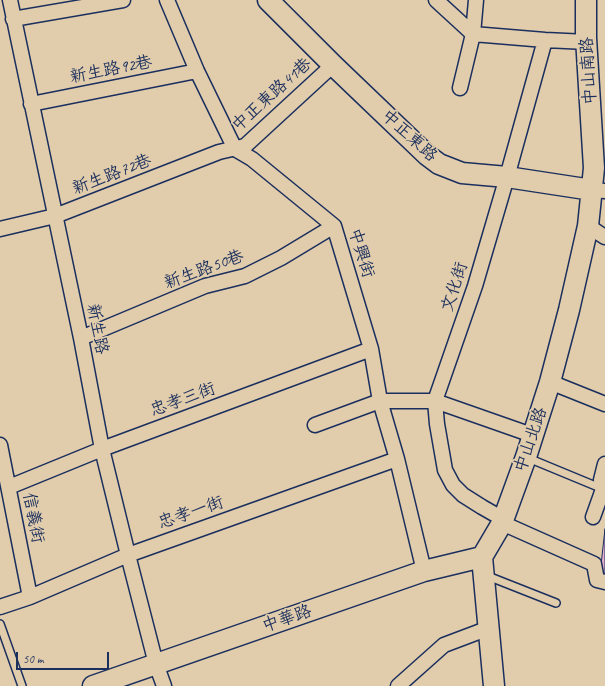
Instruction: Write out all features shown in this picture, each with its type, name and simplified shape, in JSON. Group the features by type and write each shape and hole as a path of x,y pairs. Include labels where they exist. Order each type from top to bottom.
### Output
{"main road":[{"name":"中正東路","path":"268,0 333,66 427,155 439,164 462,173 598,191"},
{"name":"中山南路","path":"586,0 594,168 598,191"},
{"name":"中山北路","path":"483,566 526,457 550,382 598,191"},
{"name":"中華路","path":"93,686 424,571 483,566"},
{"path":"483,566 494,686"}],"street":[{"name":"新生路","path":"10,0 81,338 102,449 156,664 164,686"},
{"path":"14,19 123,0"},
{"path":"167,0 198,71 235,149"},
{"path":"436,0 473,34 587,42"},
{"path":"460,88 473,34 476,0"},
{"name":"文化街","path":"545,40 507,178 475,286 435,401 437,424 445,470 453,485 463,495 502,521 594,564 597,580 605,582"},
{"name":"中正東路41巷","path":"235,149 245,146 333,66"},
{"name":"新生路92巷","path":"31,104 198,71"},
{"name":"新生路72巷","path":"0,229 55,216 219,152 235,149"},
{"name":"中興街","path":"235,149 252,159 334,226 371,349 380,401 397,459 424,571"},
{"name":"新生路50巷","path":"81,338 205,286 245,276 281,258 334,226"},
{"path":"588,226 605,236"},
{"name":"忠孝三街","path":"9,487 102,449 371,349"},
{"path":"550,382 605,404"},
{"path":"315,425 380,401 435,401 532,435"},
{"name":"信義街","path":"0,445 30,597"},
{"name":"忠孝一街","path":"0,607 30,597 128,555 397,459"},
{"path":"593,517 603,489 601,480 605,464"},
{"path":"398,686 444,645 489,628"}],"lane":[{"path":"526,457 603,489"},
{"path":"483,566 556,603"},
{"path":"0,624 22,686"}],"building":[{"path":"605,529 605,574 600,574"}]}
